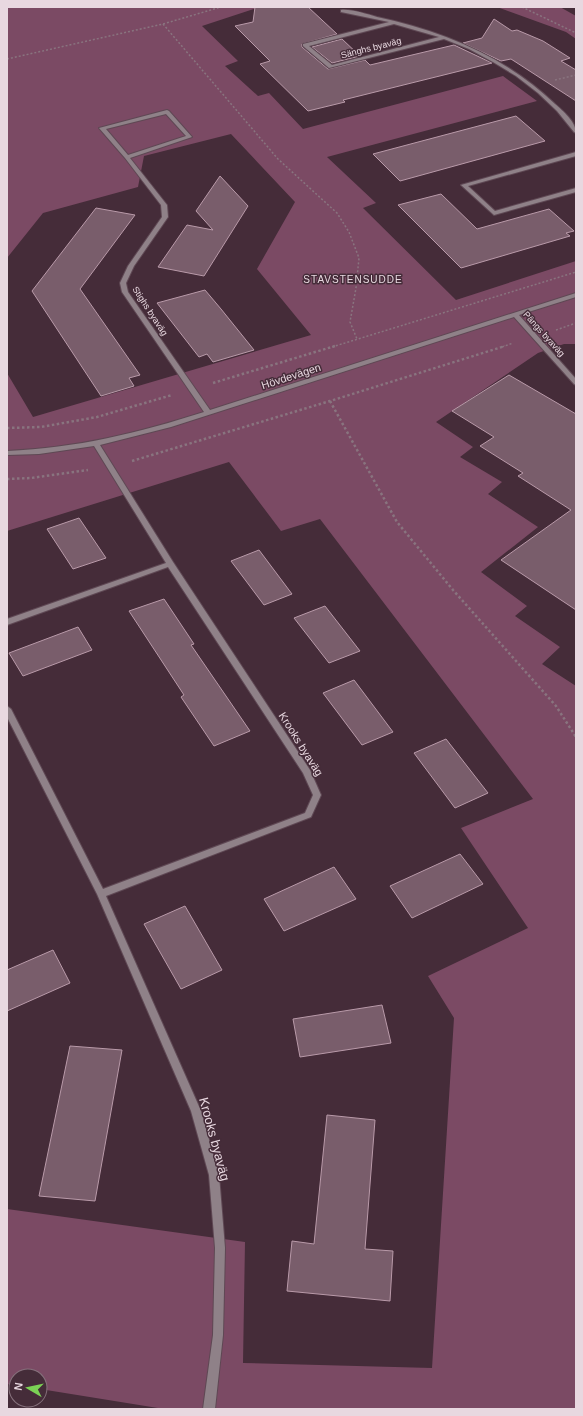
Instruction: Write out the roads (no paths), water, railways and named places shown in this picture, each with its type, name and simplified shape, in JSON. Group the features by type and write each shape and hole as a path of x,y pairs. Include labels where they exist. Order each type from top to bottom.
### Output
{"street":[{"name":"Sänghs byaväg","path":"343,11 394,22 444,38 469,48 498,63 532,85 552,102 576,131"},
{"name":"Sänghs byaväg","path":"394,22 305,45 330,67 444,38"},
{"name":"Stighs byaväg","path":"127,157 189,137 167,112 102,128 127,157 164,205 165,217 131,266 123,283 125,292 208,412"},
{"path":"576,154 464,185 494,213 576,190"},
{"name":"Hövdevägen","path":"7,453 22,454 97,445 208,412 576,295"},
{"name":"Pängs byaväg","path":"515,314 576,383"},
{"name":"Krooks byaväg","path":"97,445 170,564 307,772 317,795 308,815 101,894"},
{"path":"7,622 170,564"},
{"name":"Krooks byaväg","path":"7,709 101,894 196,1111 214,1175 220,1256 218,1335 209,1409"}],"district":[{"name":"STAVSTENSUDDE","path":"353,279"}]}
